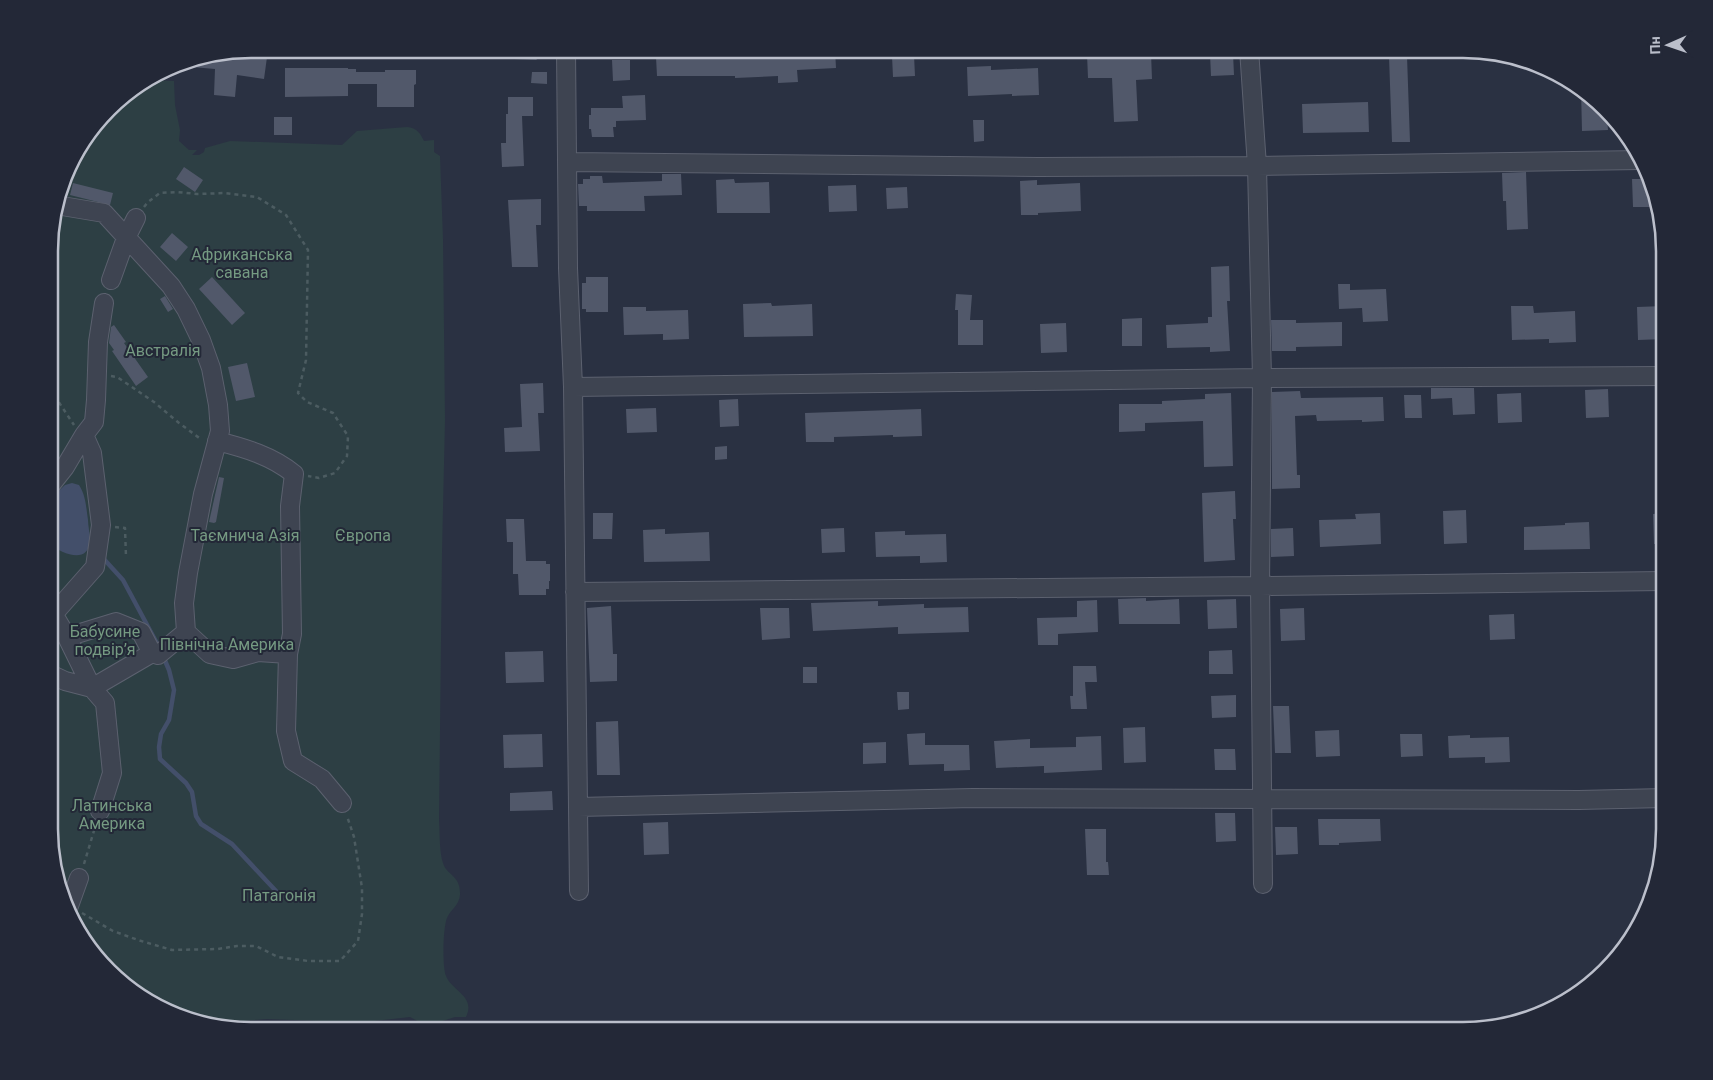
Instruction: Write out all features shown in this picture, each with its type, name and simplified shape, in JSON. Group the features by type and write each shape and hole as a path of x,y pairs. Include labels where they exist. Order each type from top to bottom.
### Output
{"street":[{"path":"566,58 568,268 573,387 578,891"},
{"path":"1250,58 1257,166 1262,378 1260,586 1262,884"},
{"path":"568,162 1257,166 1633,160"},
{"path":"63,206 104,213 171,286 186,309 201,340 211,368 218,405 220,431 203,494 188,573 184,603 186,632 210,654 233,659 258,652 288,654"},
{"path":"111,280 126,238 136,218"},
{"path":"57,478 94,422 98,342 104,303"},
{"path":"573,387 1262,378 1656,376"},
{"path":"57,611 95,567 101,525 92,453 84,435"},
{"path":"217,441 240,446 280,463 294,474 290,514 292,634 288,654 286,731 293,761 322,779 342,803"},
{"path":"574,592 1260,586 1656,580"},
{"path":"67,637 116,622 141,632 158,653"},
{"path":"57,624 67,637 92,688 105,703 112,773 100,810"},
{"path":"57,677 92,688 158,653 186,632"},
{"path":"578,806 973,798 1579,800 1656,798"},
{"path":"71,900 73,883"}],"path":[{"path":"136,218 148,202 160,193 225,193 257,197 286,216 308,250 306,360 298,393 307,402 333,413 348,436 348,446 347,456 335,473 319,478 294,474"},
{"path":"97,373 117,377 154,402 203,441 217,441"},
{"path":"57,400 74,425 84,435"},
{"path":"101,525 125,528 126,557"},
{"path":"74,908 87,918 113,931 172,950 256,946 278,956 308,961 340,961 358,941 362,914 362,888 354,837 342,803"},
{"path":"73,883 100,810"}],"green space":[{"path":"159,80 174,81 175,105 180,130 179,141 189,150 197,150 192,155 199,155 204,152 205,148 230,141 342,145 357,131 407,127 418,131 424,141 434,140 434,152 440,156 445,420 439,820 440,848 443,863 460,888 458,902 448,915 446,923 445,971 449,981 466,999 468,1010 466,1017 455,1017 439,1022 419,1022 410,1017 366,1022 267,1019 235,1022 201,1016 165,1003 133,983 105,957 83,926 68,892 59,855 57,830 57,250 59,225 72,177 90,143 105,123 123,105"}],"water":[{"path":"72,483 79,485 86,506 90,540 85,553 80,555 68,554 57,549 57,492 65,485"}],"building":[{"path":"267,58 264,79 237,75 235,97 214,95 215,69 191,67 225,59"},
{"path":"514,58 539,58 536,60"},
{"path":"656,58 835,58 836,68 797,70 798,82 778,83 778,76 735,78 735,76 657,76"},
{"path":"892,58 914,58 915,76 893,77"},
{"path":"1087,58 1151,58 1152,79 1136,80 1138,121 1114,122 1112,78 1088,78"},
{"path":"1210,58 1233,58 1234,75 1211,76"},
{"path":"1389,58 1407,58 1410,142 1392,142"},
{"path":"612,60 630,60 630,80 613,81"},
{"path":"991,66 991,70 1038,68 1039,95 968,96 967,67"},
{"path":"285,68 348,68 356,69 356,72 416,70 414,107 377,107 377,84 348,84 348,96 285,97"},
{"path":"532,72 547,72 547,84 531,83"},
{"path":"645,95 646,120 616,121 616,127 613,127 614,137 592,137 591,129 589,129 591,108 623,108 622,96"},
{"path":"508,97 533,97 533,116 522,116 524,166 502,167 501,143 506,143"},
{"path":"1581,98 1607,122 1608,130 1582,131"},
{"path":"1368,102 1369,132 1303,133 1302,104"},
{"path":"274,117 292,117 292,135 274,135"},
{"path":"973,120 984,120 984,141 974,142"},
{"path":"184,167 203,180 195,192 176,179"},
{"path":"1526,172 1528,229 1507,230 1506,201 1503,201 1502,173"},
{"path":"662,174 681,174 682,195 644,196 645,211 587,211 587,206 579,206 578,184 583,184 583,179 590,179 590,176 602,176 603,183 662,181"},
{"path":"734,179 735,183 769,182 770,213 717,213 716,180"},
{"path":"1632,179 1642,179 1650,207 1633,207"},
{"path":"1037,180 1037,185 1080,183 1081,211 1021,215 1020,181"},
{"path":"73,183 113,193 110,205 70,195"},
{"path":"856,185 857,211 829,212 828,186"},
{"path":"907,187 908,208 887,209 886,188"},
{"path":"541,199 541,225 536,225 538,267 512,267 508,200"},
{"path":"172,233 188,247 176,261 160,247"},
{"path":"1229,266 1230,301 1227,301 1230,351 1210,352 1210,347 1167,348 1166,325 1208,323 1208,317 1212,317 1211,267"},
{"path":"212,277 245,313 232,325 199,289"},
{"path":"586,277 608,277 608,312 586,312 586,309 582,309 582,283 586,283"},
{"path":"1338,284 1350,284 1350,290 1386,289 1388,321 1363,322 1362,308 1339,309"},
{"path":"956,294 972,295 970,320 983,320 983,345 958,345 958,310 955,310"},
{"path":"165,296 173,309 168,312 160,299"},
{"path":"771,303 772,306 812,304 813,336 744,337 743,304"},
{"path":"1511,306 1533,306 1534,313 1575,311 1576,342 1549,343 1549,339 1512,340"},
{"path":"1656,306 1656,339 1638,340 1637,307"},
{"path":"623,307 646,307 646,311 688,310 689,339 663,340 663,334 624,335"},
{"path":"1142,318 1142,346 1122,346 1122,319"},
{"path":"1271,320 1296,320 1296,323 1342,322 1342,346 1296,347 1296,351 1272,351"},
{"path":"1066,323 1067,352 1041,353 1040,324"},
{"path":"114,325 148,377 136,386 112,351 114,350 109,343 111,327"},
{"path":"247,363 255,397 236,401 228,367"},
{"path":"543,383 544,413 538,413 540,451 505,452 504,428 522,427 520,384"},
{"path":"1431,388 1474,388 1475,414 1453,415 1452,398 1431,399"},
{"path":"1608,389 1609,417 1586,418 1585,390"},
{"path":"1300,391 1301,398 1383,397 1384,421 1317,421 1316,415 1295,416 1297,475 1300,475 1300,488 1272,489 1272,392"},
{"path":"1231,393 1233,466 1204,467 1203,421 1145,423 1145,431 1119,432 1119,404 1162,404 1162,401 1205,399 1205,394"},
{"path":"1521,393 1522,422 1498,423 1497,394"},
{"path":"1404,395 1421,395 1422,418 1405,418"},
{"path":"738,399 739,426 720,427 719,400"},
{"path":"656,408 657,432 627,433 626,409"},
{"path":"921,409 922,436 834,437 834,442 806,442 805,413"},
{"path":"727,446 727,459 715,460 715,447"},
{"path":"219,477 224,478 216,522 214,523 209,522"},
{"path":"1235,491 1236,519 1233,519 1235,560 1204,562 1202,493"},
{"path":"1466,510 1467,543 1444,544 1443,511"},
{"path":"593,513 613,513 612,539 593,539"},
{"path":"1380,513 1381,544 1320,547 1319,520 1356,519 1355,514"},
{"path":"1653,514 1656,514 1656,544 1654,544"},
{"path":"506,519 524,519 526,561 546,561 546,564 550,564 549,589 546,589 546,595 519,595 518,574 513,574 513,542 507,542"},
{"path":"1589,522 1590,549 1524,550 1524,527"},
{"path":"844,528 845,552 822,553 821,529"},
{"path":"1293,528 1294,556 1271,557 1271,529"},
{"path":"665,529 665,534 709,532 710,561 644,562 643,530"},
{"path":"905,531 905,535 946,534 947,562 920,563 920,556 876,557 875,532"},
{"path":"1146,598 1146,601 1179,599 1180,624 1119,624 1118,599"},
{"path":"1236,599 1237,628 1208,629 1207,600"},
{"path":"1097,600 1098,632 1058,634 1058,645 1038,645 1037,618 1077,617 1077,601"},
{"path":"878,601 878,606 924,604 924,608 968,607 969,632 898,634 898,627 813,631 811,603"},
{"path":"611,606 613,654 617,654 617,681 590,682 587,608"},
{"path":"760,608 789,608 790,638 762,640"},
{"path":"1304,608 1305,640 1281,641 1280,609"},
{"path":"1514,614 1515,639 1490,640 1489,615"},
{"path":"1232,650 1233,674 1209,674 1209,651"},
{"path":"543,651 544,682 506,683 505,652"},
{"path":"1073,666 1096,666 1097,682 1085,682 1087,709 1071,709 1070,696 1073,696"},
{"path":"803,667 817,667 817,683 803,683"},
{"path":"897,692 909,692 909,709 898,710"},
{"path":"1236,695 1236,717 1212,718 1211,696"},
{"path":"1273,706 1289,706 1291,753 1275,753"},
{"path":"618,721 620,775 597,775 596,722"},
{"path":"1145,727 1146,762 1124,763 1123,728"},
{"path":"1339,730 1340,756 1316,757 1315,731"},
{"path":"925,733 925,745 969,745 970,770 944,771 944,764 909,765 907,734"},
{"path":"542,734 543,767 504,768 503,735"},
{"path":"1400,734 1422,734 1423,756 1401,757"},
{"path":"1470,735 1470,738 1509,737 1510,762 1485,763 1485,757 1449,758 1448,736"},
{"path":"1101,736 1102,770 1044,773 1044,766 996,768 994,741 1030,739 1030,748 1076,747 1076,737"},
{"path":"886,742 886,763 863,764 863,743"},
{"path":"1214,749 1235,749 1236,770 1215,770"},
{"path":"552,791 553,810 510,811 510,793"},
{"path":"1215,813 1235,813 1236,841 1216,842"},
{"path":"1318,819 1380,819 1381,841 1319,845"},
{"path":"668,822 669,854 644,855 643,823"},
{"path":"1275,827 1297,827 1298,854 1276,855"},
{"path":"1085,829 1106,829 1106,862 1108,862 1109,875 1087,875"}],"waterway":[{"path":"102,557 123,580 160,649"},
{"path":"163,656 174,690 169,720 161,734 160,759 186,783 192,792 196,816 201,824 232,844 276,891"}],"park label":[{"name":"Африканська савана","path":"242,263"},
{"name":"Австралія","path":"163,350"},
{"name":"Таємнича Азія","path":"245,535"},
{"name":"Європа","path":"363,535"},
{"name":"Бабусине подвір’я","path":"105,640"},
{"name":"Північна Америка","path":"227,644"},
{"name":"Латинська Америка","path":"112,814"},
{"name":"Патагонія","path":"279,895"}]}
